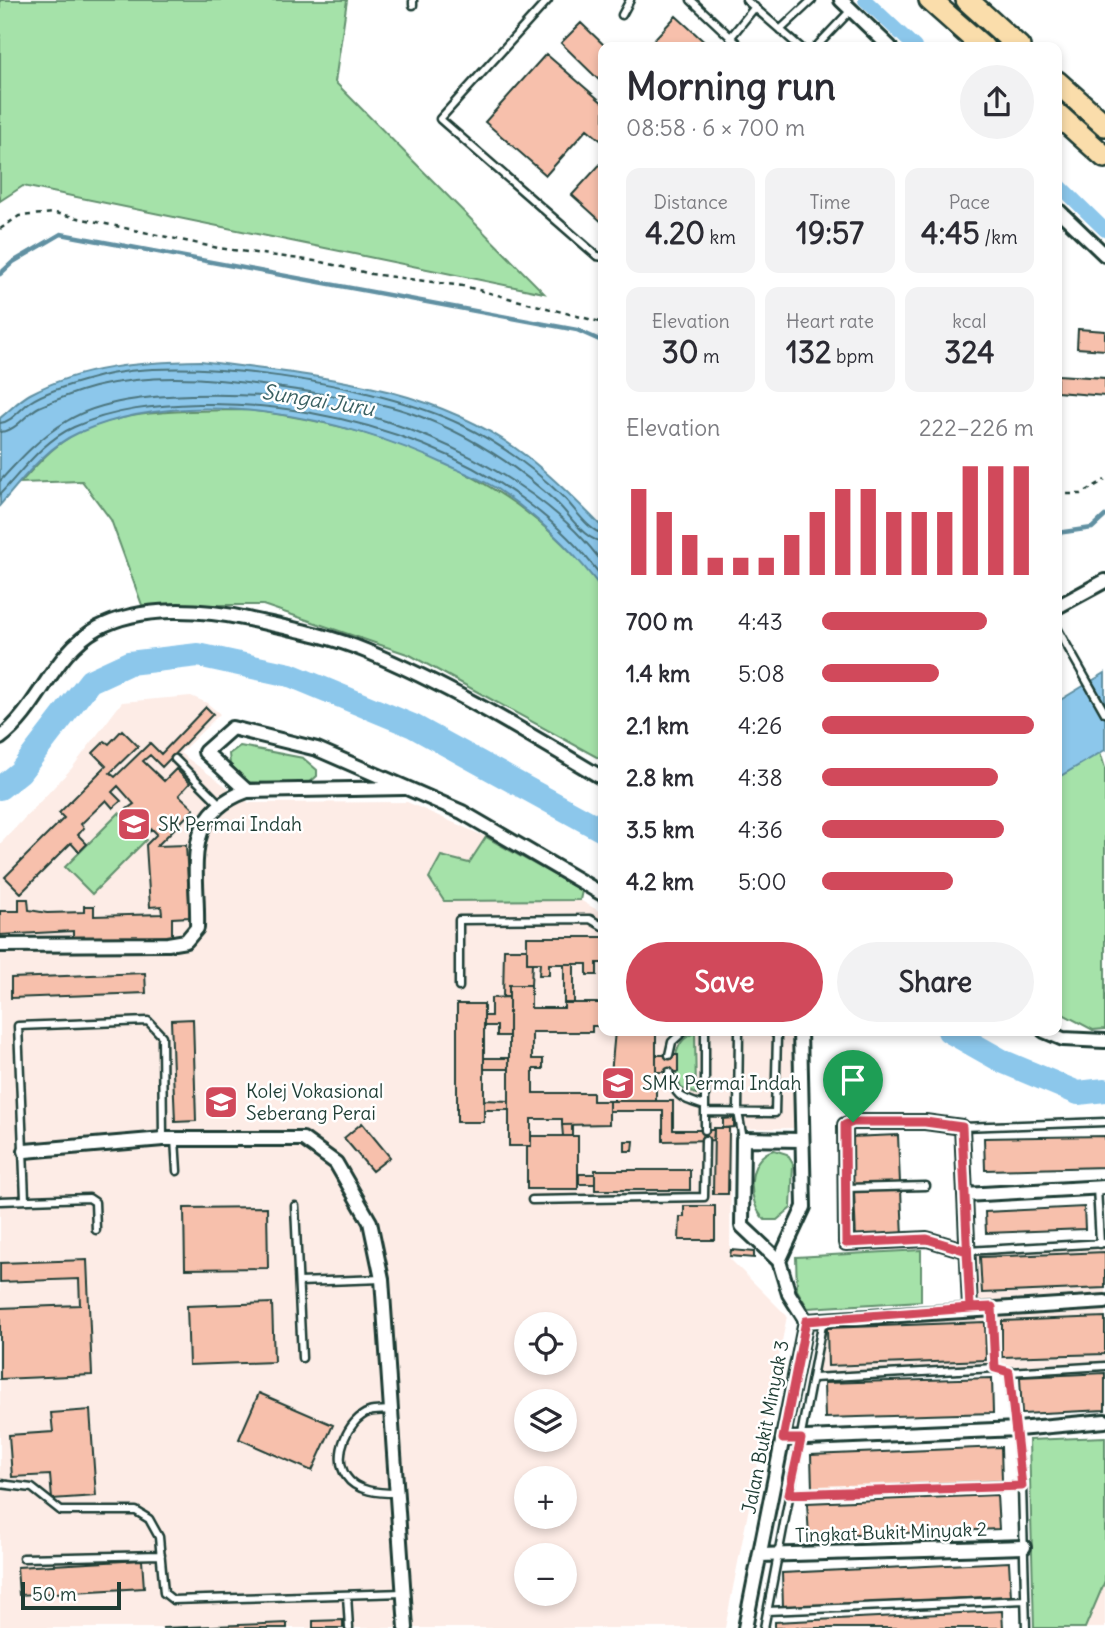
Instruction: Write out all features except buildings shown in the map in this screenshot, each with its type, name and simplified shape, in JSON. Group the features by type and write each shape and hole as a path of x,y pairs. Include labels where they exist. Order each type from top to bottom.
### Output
{"highway":[{"path":"930,0 977,42"},
{"path":"967,0 1013,42"},
{"path":"1062,86 1105,125"},
{"path":"1062,118 1105,157"}],"street":[{"path":"841,0 885,42"},
{"path":"1062,214 1105,255"},
{"path":"1062,604 1105,581"},
{"path":"0,738 31,705 68,649 99,627 168,611 201,611 284,625 366,651 489,710 598,775"},
{"path":"247,791 205,752 232,728 317,749 462,811 598,891"},
{"path":"0,945 168,944 186,940 197,928 196,851 199,830 226,798 247,791 404,788"},
{"path":"779,1261 804,1207 800,1036"},
{"path":"1056,1036 1063,1039 1105,1041"},
{"path":"967,1251 927,1239 846,1243 845,1125 853,1122 925,1122 962,1127 970,1308"},
{"path":"24,1151 169,1139 303,1139 336,1163 370,1222 382,1279 406,1628"},
{"path":"801,1140 743,1139 743,1226 779,1261 789,1294 806,1321"},
{"path":"965,1195 1101,1187"},
{"name":"Jalan Bukit Minyak 3","path":"745,1628 806,1321 970,1308 1105,1302"},
{"path":"783,1439 1018,1429 1105,1420"},
{"name":"Tingkat Bukit Minyak 2","path":"760,1555 1024,1547"}],"lane":[{"path":"548,0 440,119 598,256"},
{"path":"622,15 630,0"},
{"path":"691,0 735,42"},
{"path":"746,0 794,42"},
{"path":"780,30 811,0"},
{"path":"730,38 755,7"},
{"path":"821,42 851,10"},
{"path":"1062,637 1105,713"},
{"path":"175,759 220,804"},
{"path":"459,987 459,920 590,919 598,924"},
{"path":"24,1199 18,1026 148,1021 162,1035 169,1139 177,1171"},
{"path":"670,1055 672,1042 679,1036"},
{"path":"705,1036 705,1130"},
{"path":"739,1036 738,1112 743,1139"},
{"path":"670,1072 673,1090 682,1098 705,1109 775,1113 776,1036"},
{"path":"962,1127 1105,1122"},
{"path":"532,1200 704,1197 705,1140"},
{"path":"846,1188 926,1186"},
{"path":"967,1251 1102,1243 1101,1187"},
{"path":"0,1201 89,1198 95,1202 97,1210 96,1230"},
{"path":"295,1206 302,1358"},
{"path":"299,1282 382,1279"},
{"path":"992,1307 995,1368"},
{"path":"764,1628 823,1320"},
{"path":"813,1378 995,1368 1009,1372 1105,1367"},
{"path":"1009,1372 1014,1421 1018,1429 1027,1628"},
{"path":"393,1410 370,1411 355,1420 343,1443 341,1461 346,1477 359,1488 398,1493"},
{"path":"0,1484 32,1488 61,1511 136,1511 149,1519 159,1537 164,1593 173,1600 404,1593"},
{"path":"789,1494 1022,1486"},
{"path":"23,1558 160,1555"},
{"path":"346,1595 349,1628"},
{"path":"767,1611 1025,1600"}],"path":[{"path":"0,229 19,216 55,213 218,248 322,262 371,274 463,286 598,321"},
{"path":"1062,494 1080,494 1105,480"}],"shaded area":[{"name":"Kolej Vokasional Seberang Perai","path":"191,696 207,703 220,714 180,753 249,803 407,802 486,837 444,901 580,900 598,910 598,1036 789,1036 794,1128 731,1129 730,1259 787,1316 725,1628 0,1628 0,844 72,768 122,702"},
{"path":"1105,1244 1105,1364 813,1378 823,1320 970,1308 967,1251"},
{"path":"1105,1581 1105,1628 1085,1628"}],"green space":[{"path":"0,0 347,0 335,82 544,293 23,186 0,201"},
{"path":"247,410 291,416 377,437 459,470 497,491 533,517 566,547 598,583 598,758 410,655 263,605 142,605 111,520 82,481 20,483 46,455 77,433 118,419 182,411"},
{"path":"240,746 303,758 317,770 317,776 307,785 247,782 230,764 229,754"},
{"path":"1100,752 1105,768 1105,1029 1093,1030 1062,1014 1062,775"},
{"path":"119,813 146,840 92,894 65,867"},
{"path":"486,837 582,891 580,900 444,901 429,878 441,856 469,863"},
{"path":"695,1036 696,1094 681,1088 676,1072 678,1049 687,1037"},
{"path":"774,1150 787,1154 793,1164 791,1208 777,1220 765,1220 755,1203 752,1182 758,1162 765,1154"},
{"path":"921,1250 921,1301 808,1308 797,1290 796,1257"},
{"path":"1105,1437 1105,1581 1085,1628 1034,1628 1029,1440"}],"water":[{"name":"Sungai Juru","path":"201,361 371,387 452,413 490,432 536,464 598,523 598,584 581,563 541,523 486,483 407,448 362,433 266,412 168,410 122,418 78,433 45,455 0,505 0,418 30,394 70,377 113,367"},
{"path":"1105,673 1105,750 1062,775 1062,699"}],"waterway":[{"path":"865,0 910,42"},
{"path":"1062,188 1105,230"},
{"path":"0,274 13,262 61,234 577,330 598,339"},
{"path":"1062,532 1092,528 1105,516"},
{"path":"0,788 20,772 90,681 129,663 198,655 290,675 413,726 598,828"},
{"path":"958,1036 1004,1062 1078,1093 1105,1090"}],"place":[{"name":"SK Permai Indah","path":"134,824"},
{"name":"SMK Permai Indah","path":"618,1083"},
{"name":"Kolej Vokasional Seberang Perai","path":"221,1102"}],"route":[{"path":"853,1122 845,1125 846,1243 927,1239 967,1251 970,1308 992,1307 995,1368 1009,1372 1014,1421 1018,1429 1022,1486 789,1494 801,1439 783,1439 806,1321 970,1308 962,1127 925,1122 853,1122"}]}
